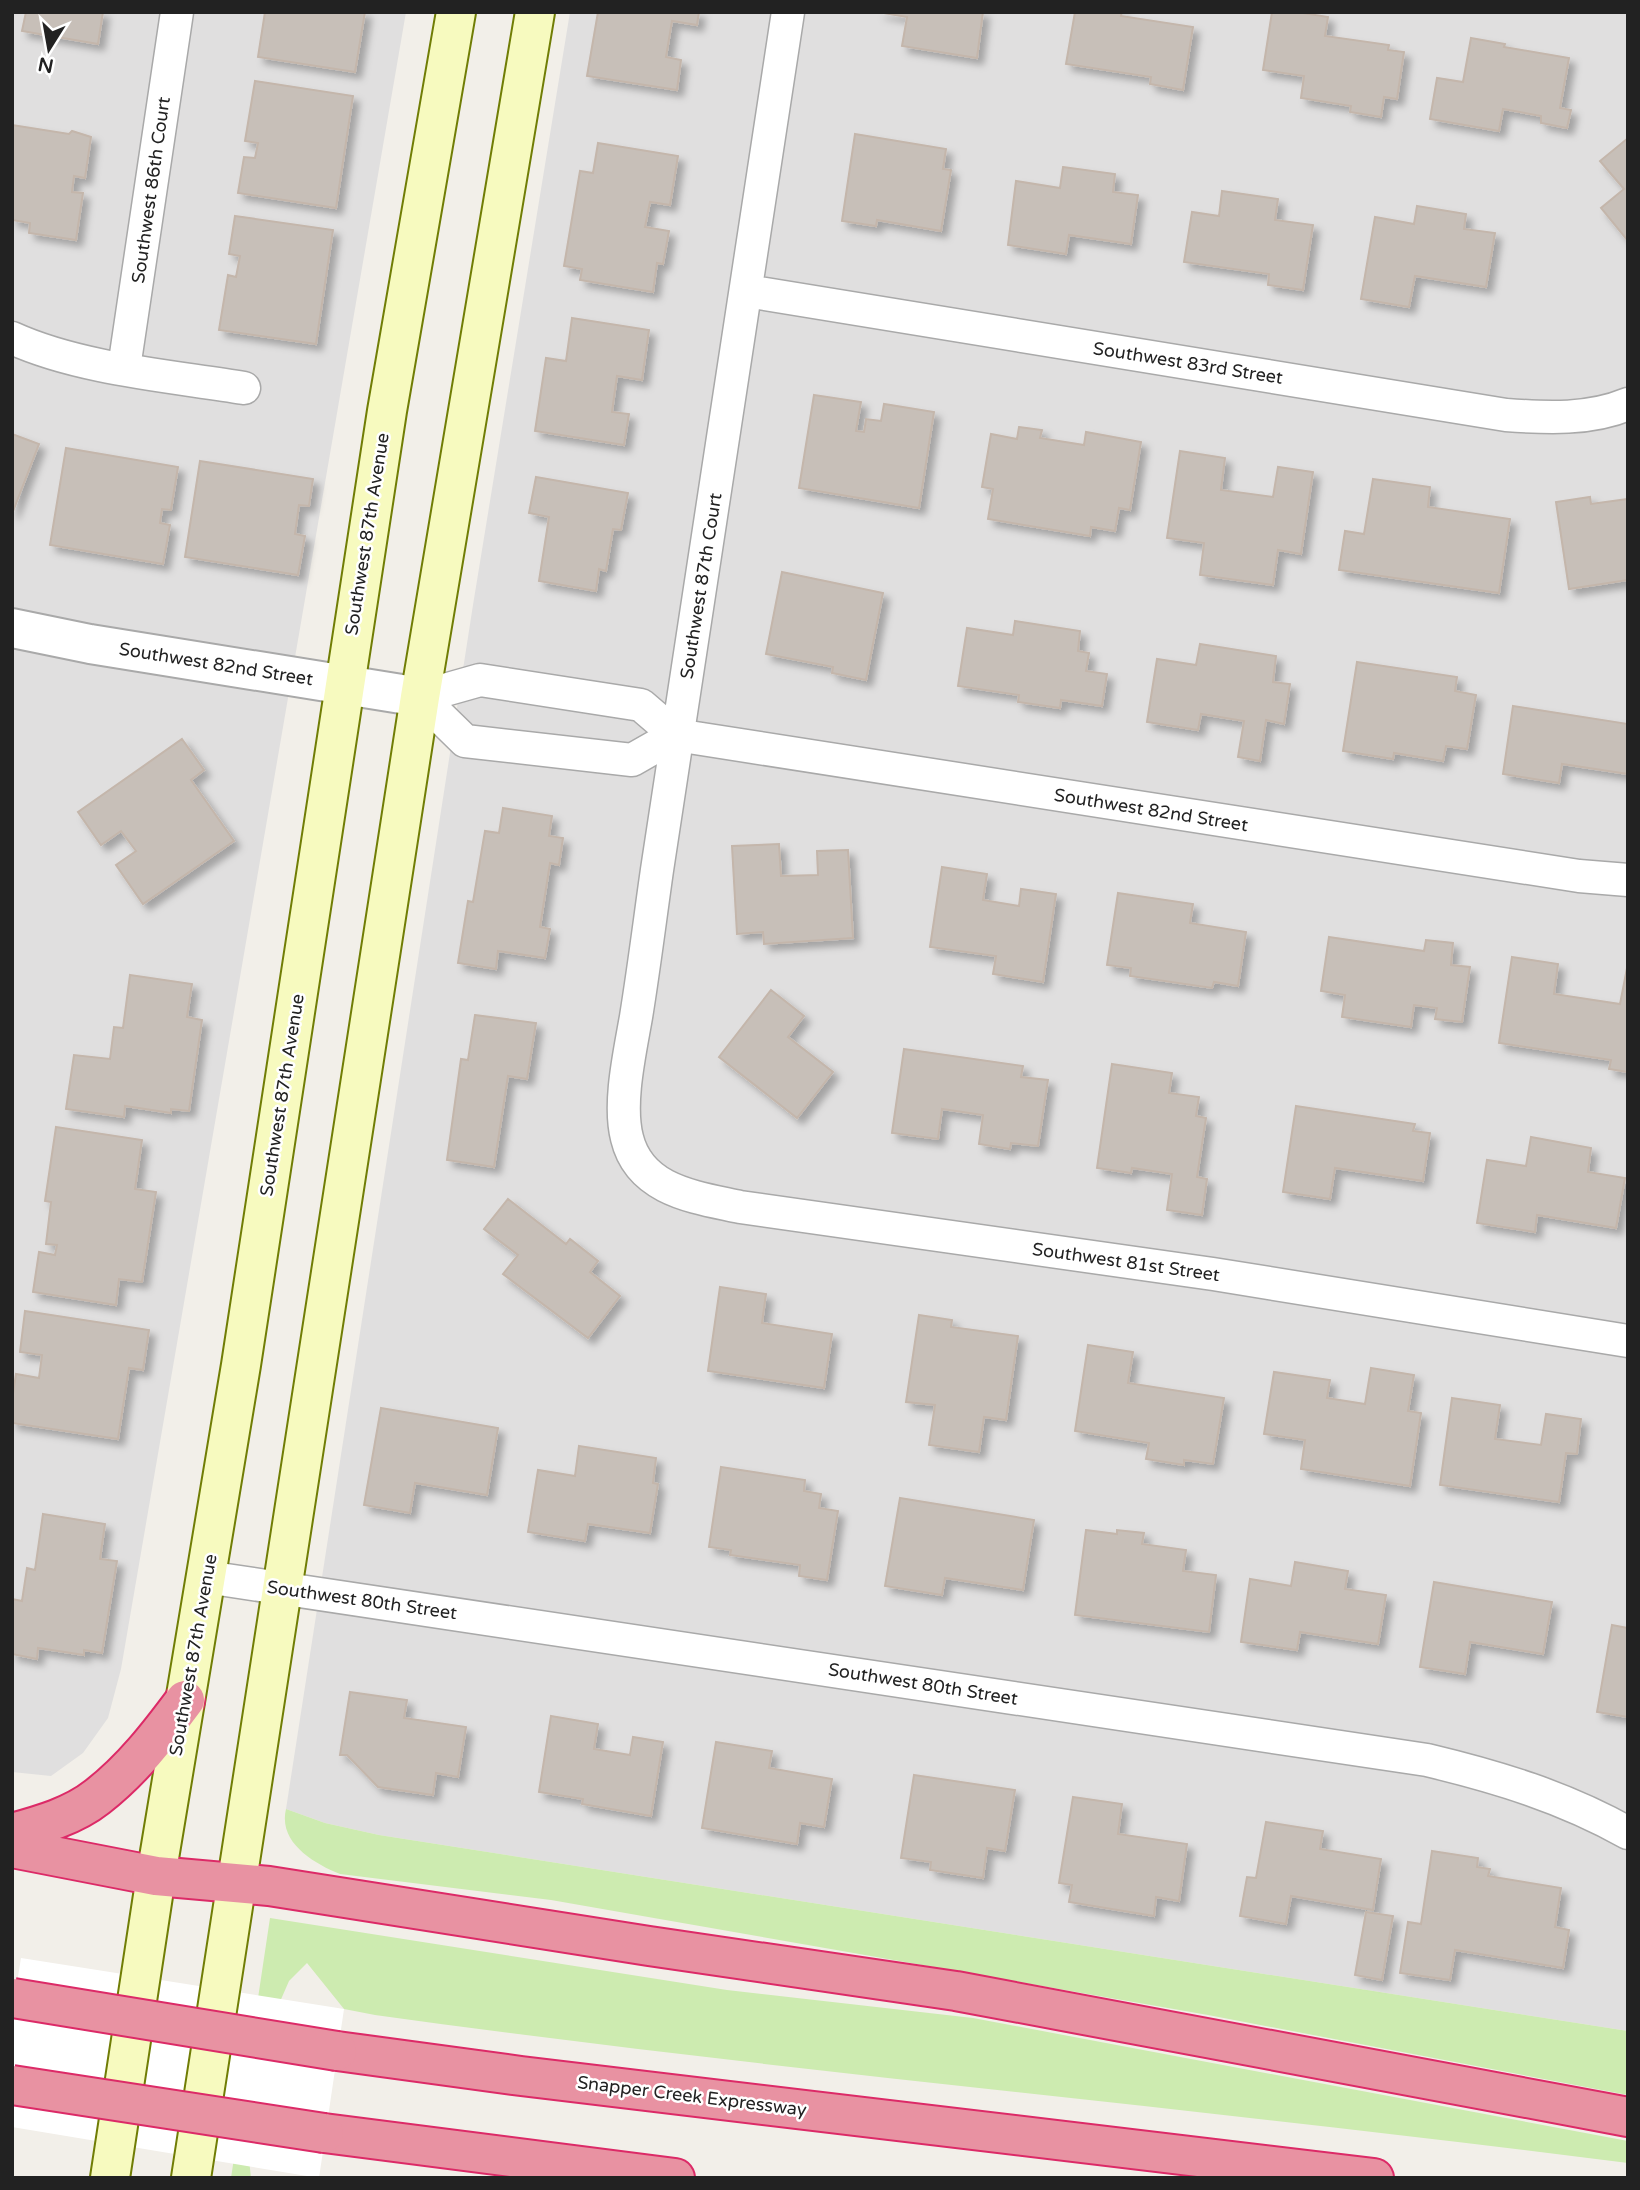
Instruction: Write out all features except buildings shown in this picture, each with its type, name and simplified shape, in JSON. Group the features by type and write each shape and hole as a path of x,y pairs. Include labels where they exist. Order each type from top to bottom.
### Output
{"highway":[{"path":"12,1833 71,1813 96,1798 152,1744 185,1700"},
{"path":"12,1848 156,1876 237,1882 649,1947 956,1991 1628,2117"},
{"name":"Snapper Creek Expressway","path":"13,1998 337,2050 521,2076 1374,2178"},
{"path":"12,2085 324,2133 675,2178"}],"main road":[{"name":"Southwest 87th Avenue","path":"110,2178 156,1876 241,1365 387,411 456,12"},
{"path":"191,2178 420,697 535,12"}],"street":[{"name":"Southwest 86th Court","path":"124,368 177,12"},
{"name":"Southwest 87th Court","path":"636,1159 627,1139 625,1102 676,735 789,12"},
{"name":"Southwest 83rd Street","path":"747,291 1506,415 1588,415 1628,404"},
{"path":"12,338 51,353 244,388"},
{"name":"Southwest 82nd Street","path":"12,628 90,644 420,697 480,680 641,705 676,735 1578,876 1628,880"},
{"path":"420,697 465,741 632,760 676,735"},
{"name":"Southwest 81st Street","path":"636,1159 648,1176 665,1187 685,1195 740,1207 1213,1274 1628,1341"},
{"name":"Southwest 80th Street","path":"206,1577 1427,1760 1536,1790 1601,1818 1628,1833"}],"shaded area":[{"path":"12,12 406,12 121,1669 108,1718 83,1753 51,1776 12,1772"},
{"path":"570,12 1628,12 1628,2031 379,1835 325,1823 286,1809 473,605"}],"green space":[{"path":"286,1809 325,1823 379,1835 1628,2031 1628,2095 1208,2015 551,1900 340,1874 319,1864 292,1841 287,1832"},
{"path":"270,1918 727,1990 973,2018 1628,2141 1628,2163 688,2055 375,2015 344,2009 307,1963 289,1981 272,2020 249,2159 251,2178 231,2178"}],"pier":[{"path":"21,1958 344,2009 319,2178 12,2127 12,2014"}]}
